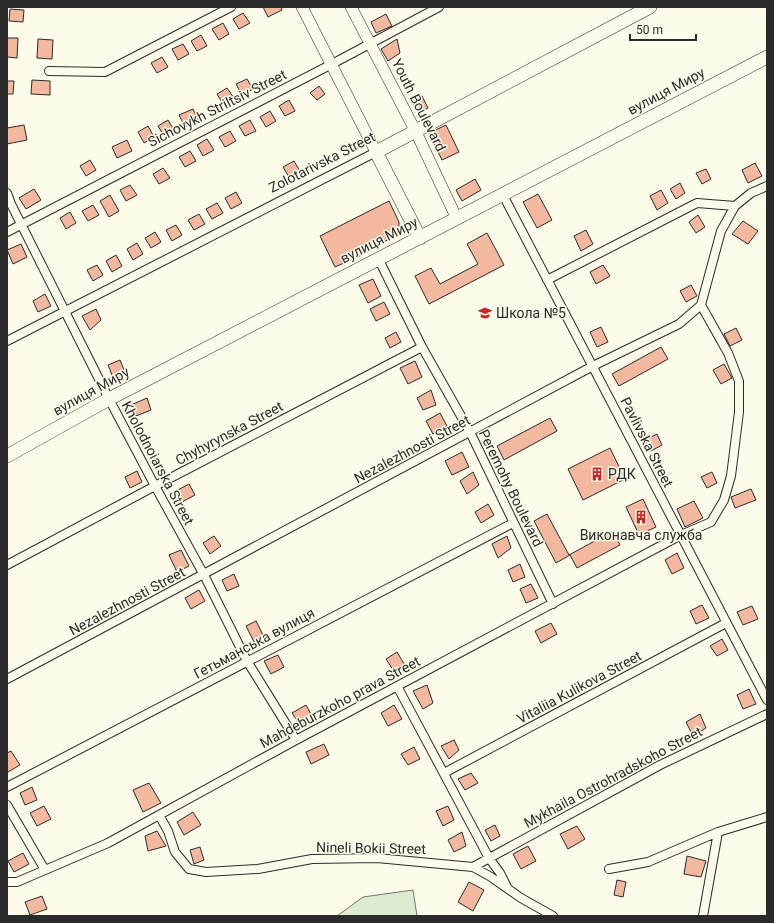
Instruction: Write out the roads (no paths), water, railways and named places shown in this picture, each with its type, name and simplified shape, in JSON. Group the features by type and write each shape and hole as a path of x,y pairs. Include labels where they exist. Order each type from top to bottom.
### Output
{"main road":[{"path":"302,7 420,238"},
{"name":"Youth Boulevard","path":"351,7 416,132 457,219"},
{"name":"Zolotarivska Street","path":"376,152 650,7"},
{"name":"вулиця Миру","path":"7,456 109,398 767,57"}],"street":[{"path":"49,71 105,72 231,7"},
{"name":"Sichovykh Striltsiv Street","path":"7,232 439,7"},
{"name":"Zolotarivska Street","path":"7,341 376,152"},
{"path":"701,305 721,231 735,206 751,193 767,186"},
{"name":"Kholodnoiarska Street","path":"7,193 21,224 109,398 204,575 247,661 296,740"},
{"name":"Pavlivska Street","path":"503,195 767,700"},
{"path":"547,280 697,203 735,206"},
{"name":"Peremohy Boulevard","path":"378,258 422,347 470,432 553,604"},
{"name":"Nezalezhnosti Street","path":"7,679 593,366 678,324 701,305"},
{"name":"Mahdeburzkoho prava Street","path":"7,882 17,882 108,843 397,686 681,535 711,522 724,500 731,476 738,412 739,381 728,353 701,305"},
{"name":"Chyhyrynska Street","path":"7,565 422,347"},
{"name":"Гетьманська вулиця","path":"7,787 513,523"},
{"name":"Vitaliia Kulikova Street","path":"444,774 726,623"},
{"path":"397,686 489,858 500,873 508,889"},
{"name":"Mykhaila Ostrohradskoho Street","path":"473,867 660,765 767,714"},
{"path":"7,804 45,870"},
{"name":"Nineli Bokii Street","path":"159,815 168,832 175,852 189,869 206,872 258,869 312,859 377,858 473,867 553,916"},
{"path":"610,869 648,862 718,832 767,817"},
{"path":"703,916 718,832"}],"place":[{"name":"Школа №5","path":"485,313"},
{"name":"РДК","path":"597,474"},
{"name":"Виконавча служба","path":"641,517"}]}
